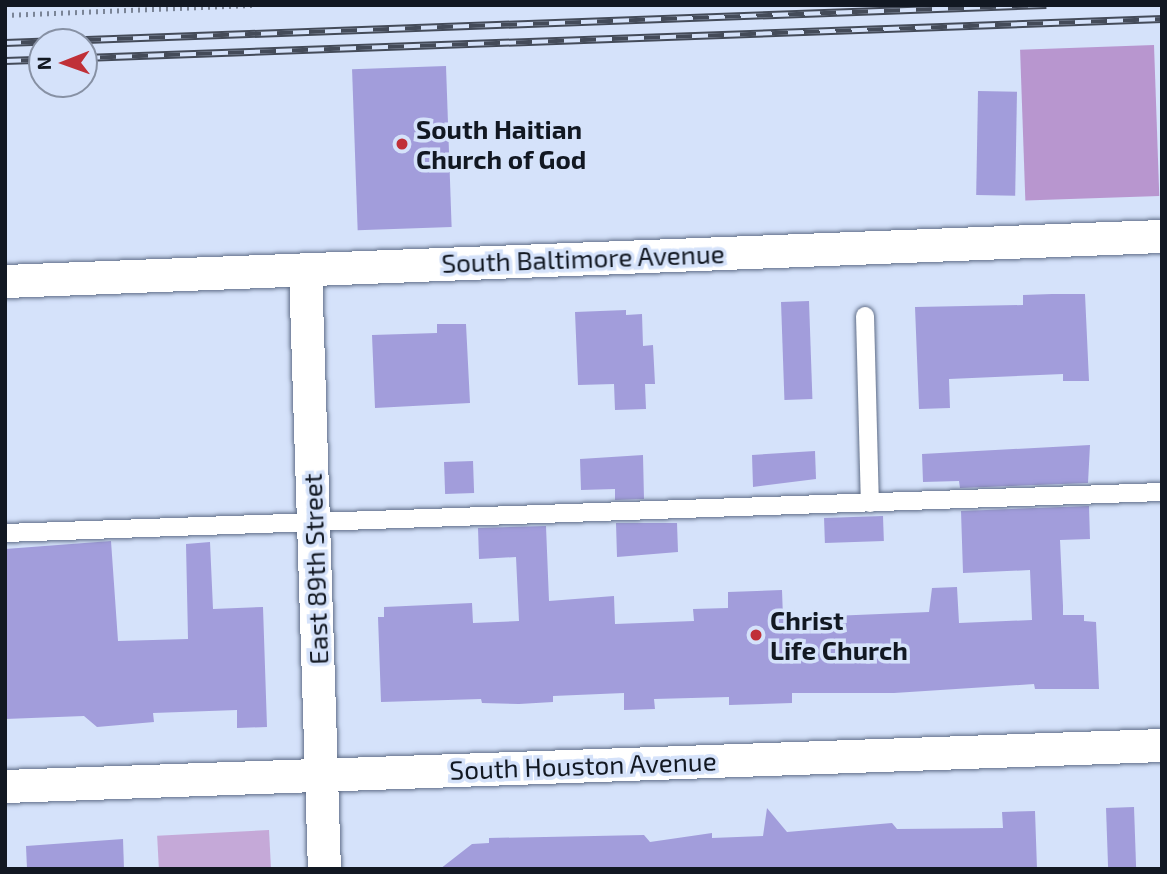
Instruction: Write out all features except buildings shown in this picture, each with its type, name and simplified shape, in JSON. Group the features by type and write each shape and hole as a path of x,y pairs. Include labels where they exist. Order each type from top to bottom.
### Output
{"street":[{"name":"South Baltimore Avenue","path":"5,281 1162,236"},
{"name":"East 89th Street","path":"305,269 324,869"},
{"name":"South Houston Avenue","path":"5,786 1162,745"}],"lane":[{"path":"865,316 870,503"},
{"path":"5,533 1162,492"}],"path":[{"path":"5,15 252,5"}],"shaded area":[{"path":"1154,45 1159,196 1025,201 1020,50"},
{"path":"269,830 271,869 159,869 157,836"}],"railway":[{"path":"5,43 1046,5"},
{"path":"98,57 1162,19"},
{"path":"5,61 28,60"}],"place":[{"name":"South Haitian Church of God","path":"402,144"},
{"name":"Christ Life Church","path":"756,635"}]}
